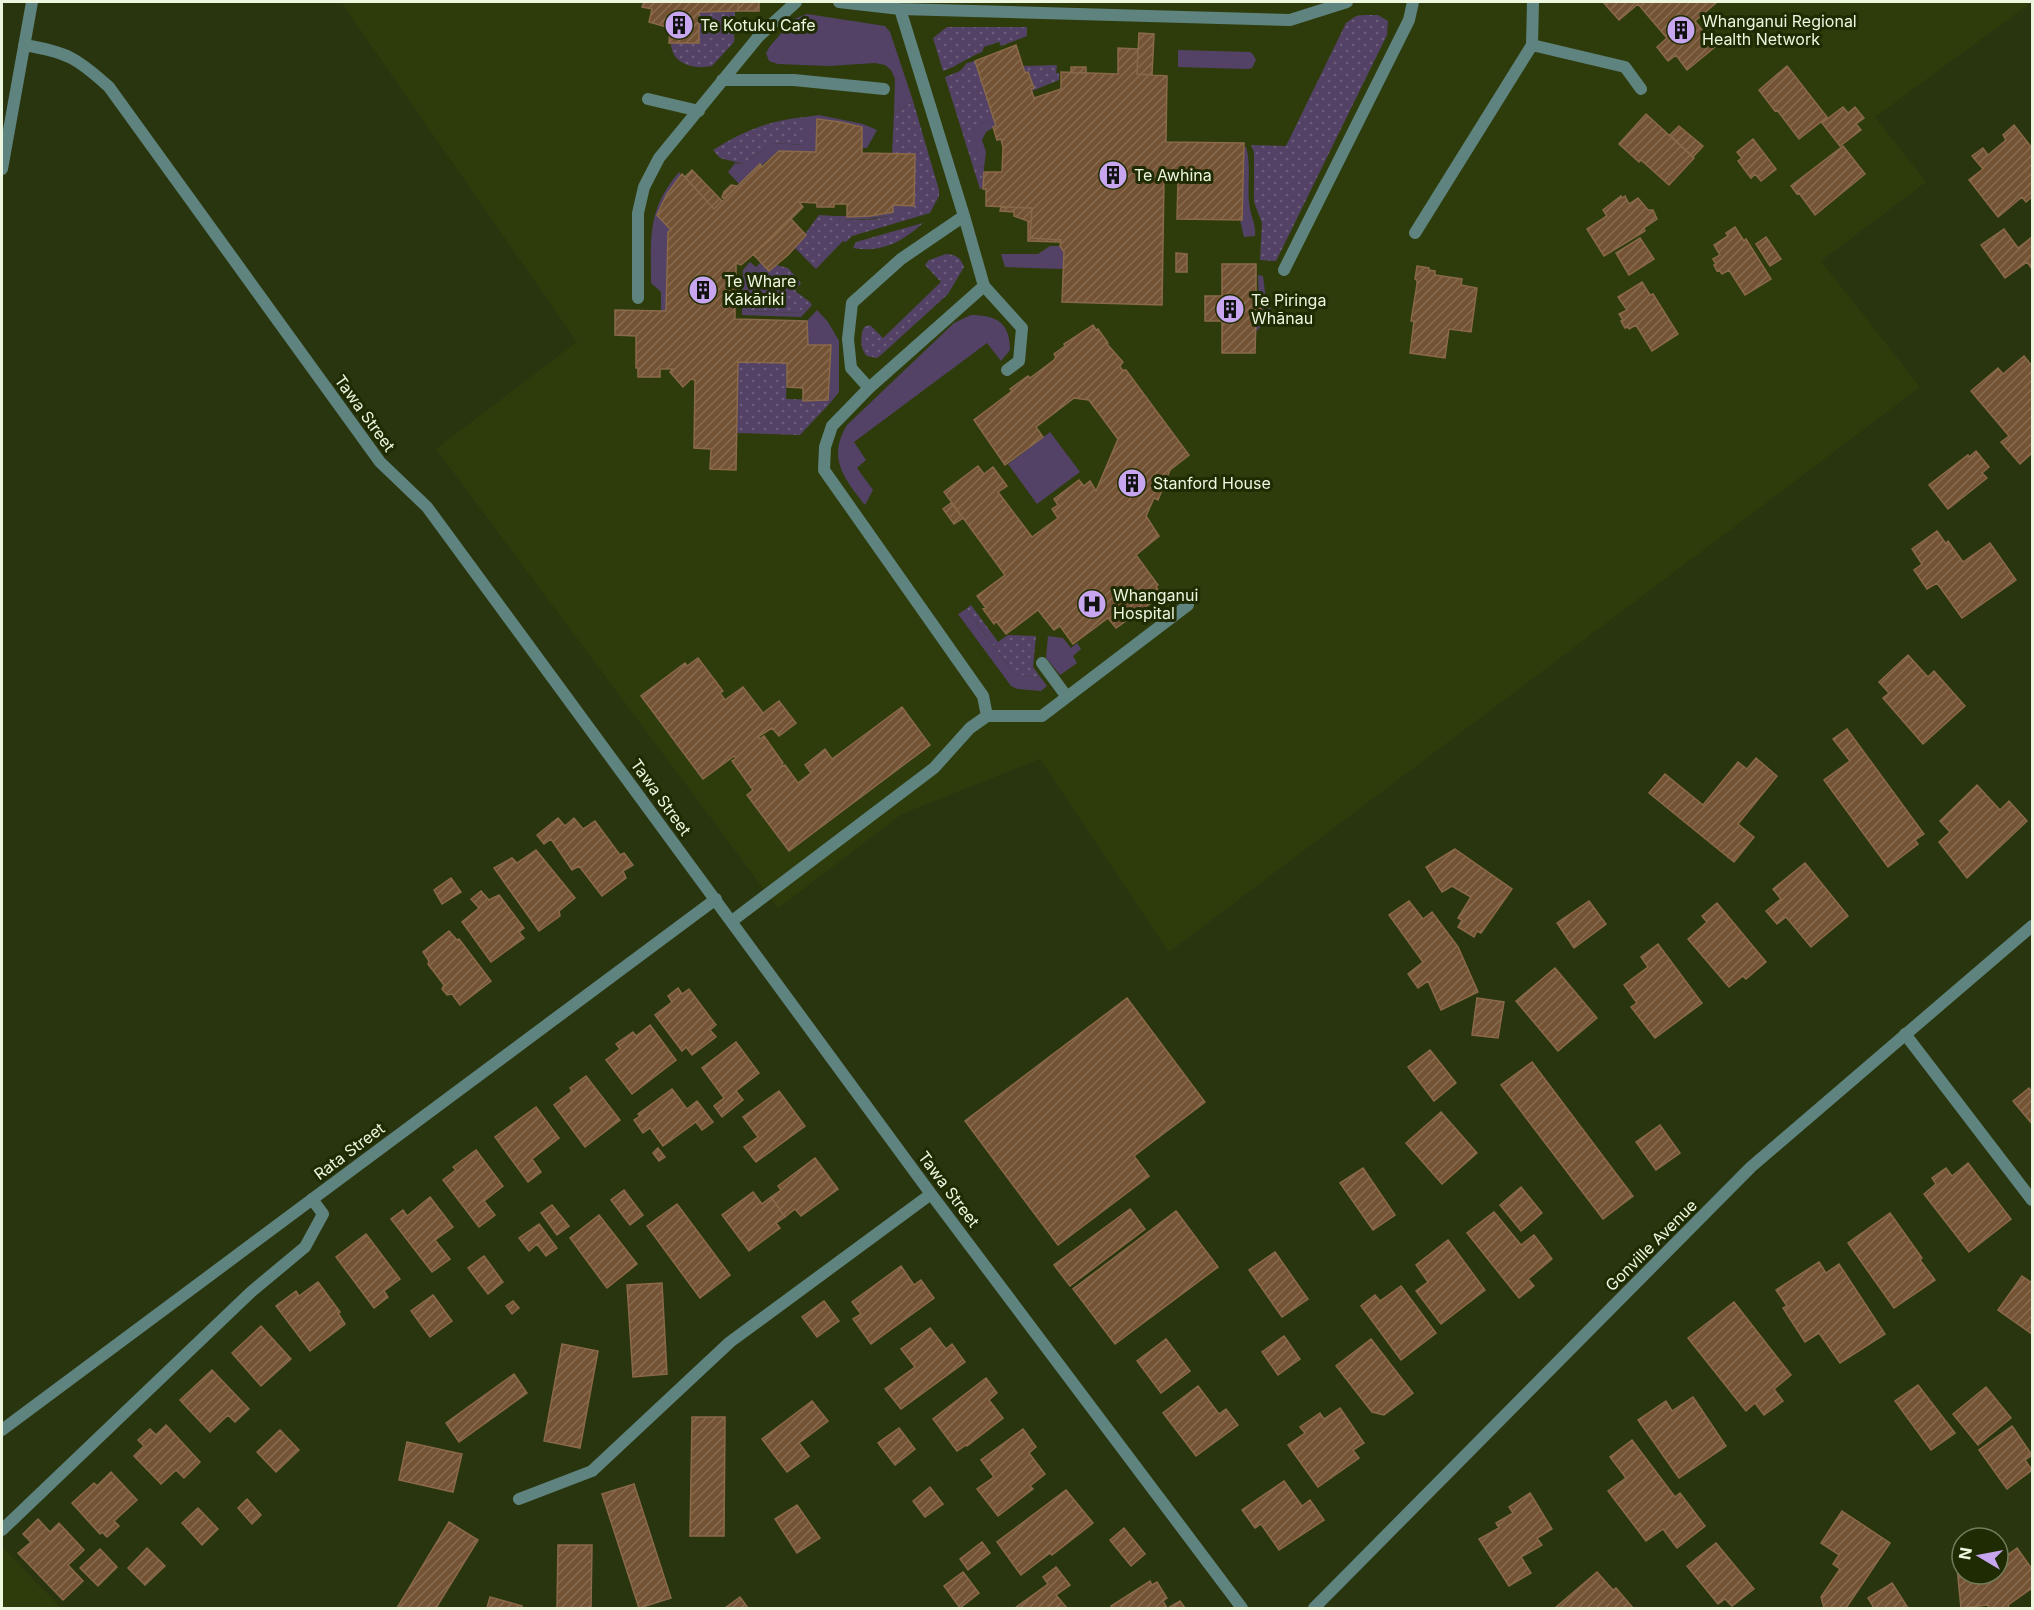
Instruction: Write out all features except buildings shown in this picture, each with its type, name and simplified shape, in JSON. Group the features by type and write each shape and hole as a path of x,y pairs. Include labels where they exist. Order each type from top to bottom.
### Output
{"street":[{"path":"2,169 32,2"},
{"path":"638,298 638,213 644,187 659,158 759,36 796,2"},
{"path":"839,2 900,9 1290,20 1347,2"},
{"path":"1284,270 1409,20 1413,2"},
{"path":"1415,233 1532,45 1533,2"},
{"path":"900,9 984,286 1022,328 1019,361 1007,370"},
{"name":"Tawa Street","path":"24,45 50,49 69,56 109,87 380,462 427,507 931,1194 1242,1608"},
{"path":"1532,45 1625,67 1641,89"},
{"path":"722,80 794,80 884,89"},
{"path":"648,99 699,111"},
{"path":"868,388 851,368 848,339 852,303 901,259 964,216"},
{"path":"984,286 868,388 832,426 825,447 825,470 983,696 987,716"},
{"path":"732,921 934,768 970,728 987,716 1042,716 1188,605"},
{"path":"1042,663 1066,697"},
{"name":"Rata Street","path":"2,1430 716,899"},
{"name":"Gonville Avenue","path":"1314,1608 1751,1167 2032,926"},
{"path":"1905,1035 2032,1200"},
{"path":"519,1499 592,1471 730,1342 931,1194"},
{"path":"2,1530 251,1292 305,1247 323,1214 312,1199"}],"shaded area":[{"name":"Whanganui Hospital","path":"341,2 2032,2 1875,117 1926,182 1821,261 1920,387 1169,952 1040,759 902,814 778,908 436,449 577,342"},
{"path":"735,11 734,42 712,66 698,67 679,61 672,50 671,43 699,43 699,12"},
{"path":"807,14 885,26 890,32 913,101 894,114 895,79 891,70 885,65 875,63 828,66 778,64 769,61 766,53 770,46 794,19"},
{"path":"1378,15 1388,21 1387,35 1276,261 1260,260 1262,223 1254,202 1254,152 1251,145 1286,146 1346,23 1356,16"},
{"path":"947,27 1027,27 1027,36 1001,46 999,42 984,47 982,52 943,71 933,38"},
{"path":"1178,50 1249,52 1256,60 1252,68 1248,69 1178,67"},
{"path":"975,61 994,119 978,125 980,167 984,168 983,187 980,189 945,77 960,71 967,63"},
{"path":"1057,65 1056,73 1059,73 1059,80 1032,91 1034,87 1023,66"},
{"path":"913,101 939,190 939,196 930,213 852,236 846,242 843,241 816,269 795,248 819,215 836,216 836,219 862,220 912,210 915,155 892,154 894,114"},
{"path":"819,115 863,124 877,130 867,148 862,148 862,127 817,119 816,152 779,151 739,184 728,172 735,163 743,164 773,143 805,145 805,117"},
{"path":"805,117 805,145 773,143 743,164 720,158 713,150 757,128"},
{"path":"994,119 996,126 986,132 982,140 986,152 984,168 980,167 971,138 977,125"},
{"path":"1244,147 1248,155 1249,201 1255,236 1244,237 1240,220 1242,220"},
{"path":"679,172 681,175 667,194 657,215 671,230 666,311 661,311 661,292 651,283 651,238 661,199"},
{"path":"893,205 914,206 912,210 883,217 855,220 835,219 836,216 870,216 893,212"},
{"path":"923,223 907,236 891,244 873,249 853,248 856,242"},
{"path":"1050,246 1060,246 1064,252 1063,269 1005,267 1001,254 1038,254"},
{"path":"946,254 958,257 964,267 948,294 881,355 877,358 867,356 861,343 864,327 870,325 883,338 941,282 925,265 929,260"},
{"path":"750,262 756,267 761,262 763,265 757,271 754,270 749,277 747,311 800,313 810,302 812,305 801,317 742,315 743,270"},
{"path":"763,265 769,270 776,265 788,268 801,283 795,291 810,302 800,313 747,311 749,277 754,270 757,271"},
{"path":"1258,275 1263,276 1266,300 1273,313 1255,333 1256,318 1261,309 1259,308"},
{"path":"817,310 828,322 839,341 839,392 831,402 828,400 831,345 808,345 807,321"},
{"path":"971,315 980,315 1000,322 1008,333 1010,350 1001,361 987,343 854,442 866,460 857,468 873,490 865,505 845,477 838,458 841,437 847,425 954,323"},
{"path":"738,362 787,363 786,399 831,402 800,435 737,433"},
{"path":"1050,432 1080,472 1037,504 1008,464"},
{"path":"971,605 998,642 1008,635 1036,636 1033,667 1041,678 1015,674 966,609"},
{"path":"966,609 1015,674 1041,678 1047,686 1041,691 1018,689 1011,686 958,614"},
{"path":"1048,636 1063,638 1071,648 1077,643 1081,649 1073,656 1077,663 1060,675 1046,658"},
{"path":"2,1547 61,1608 2,1608"}],"place":[{"name":"Te Kotuku Cafe","path":"679,25"},
{"name":"Whanganui Regional Health Network","path":"1681,30"},
{"name":"Te Awhina","path":"1113,175"},
{"name":"Te Whare Kākāriki","path":"703,290"},
{"name":"Te Piringa Whānau","path":"1230,309"},
{"name":"Stanford House","path":"1132,483"},
{"name":"Whanganui Hospital","path":"1092,604"}]}
